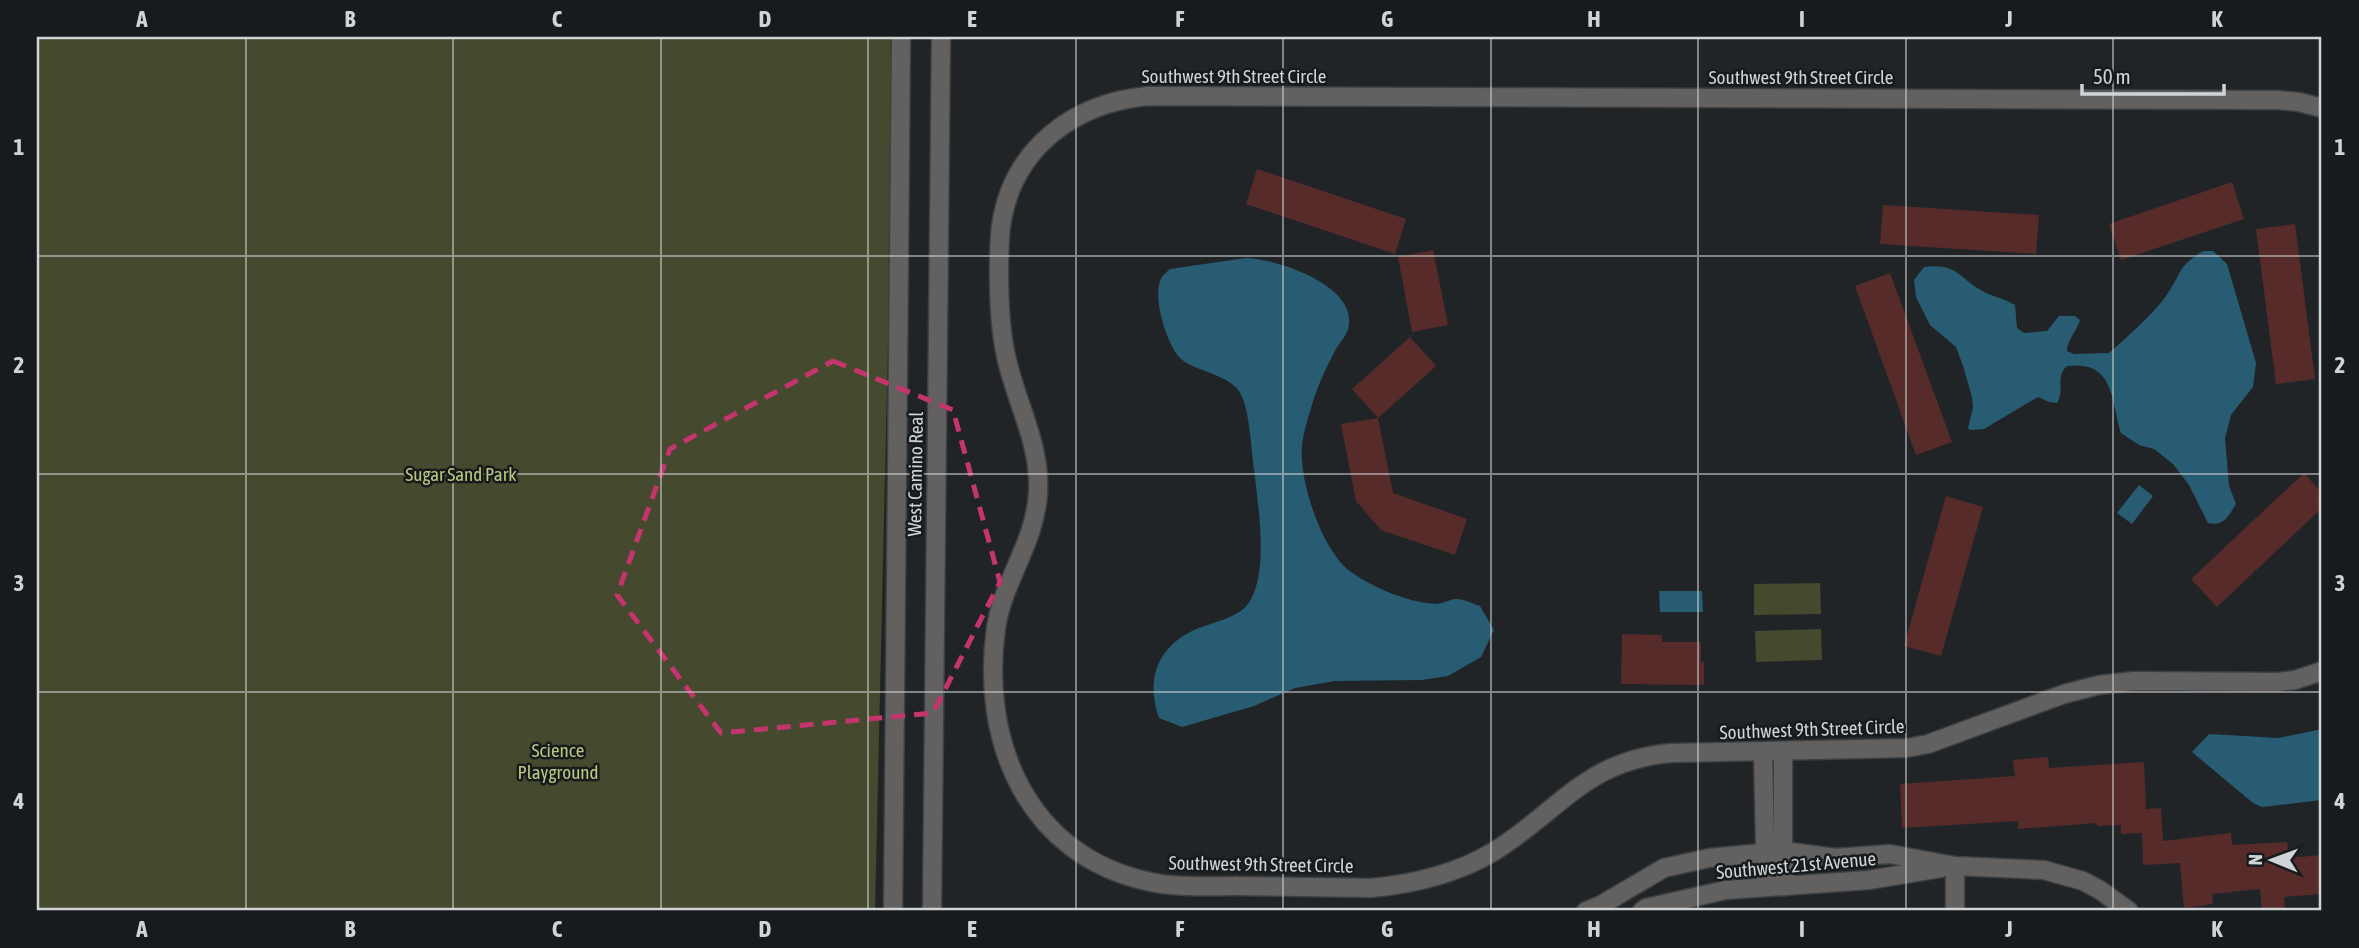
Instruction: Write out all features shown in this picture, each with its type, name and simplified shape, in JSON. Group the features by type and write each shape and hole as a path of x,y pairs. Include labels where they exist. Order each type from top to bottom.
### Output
{"street":[{"name":"West Camino Real","path":"893,911 901,37"},
{"name":"West Camino Real","path":"932,911 941,37"},
{"name":"Southwest 9th Street Circle","path":"2322,108 2277,100 1148,96 1091,108 1058,128 1031,155 1011,188 1001,226 999,300 1006,356 1035,450 1038,492 1032,533 1000,610 995,646 994,697 1000,737 1015,779 1029,803 1067,843 1081,854 1114,871 1149,882 1167,884 1392,886 1454,871 1492,853 1598,773 1624,761 1652,754 1887,750 1928,744 2064,694 2099,685 2134,681 2277,682 2295,680 2322,671"},
{"path":"1766,887 1774,852 1783,751"},
{"path":"1763,752 1774,852 1786,886"},
{"name":"Southwest 21st Avenue","path":"1586,911 1664,868 1709,858 1774,852 1835,858 1890,854 1955,866 2025,868 2064,874 2100,890 2129,911"},
{"path":"1955,866 1955,911"},
{"name":"Southwest 21st Avenue","path":"1642,911 1726,890 1871,880 1955,866"}],"highlighted area":[{"path":"833,361 953,410 1000,582 933,713 721,733 617,595 670,449"}],"green space":[{"name":"Sugar Sand Park","path":"37,37 895,37 875,911 37,911"},
{"path":"1820,583 1821,614 1754,615 1754,584"},
{"path":"1821,629 1822,660 1756,662 1755,631"}],"water":[{"path":"2203,251 2213,251 2227,264 2256,363 2253,387 2231,415 2225,438 2229,486 2236,504 2222,522 2208,523 2189,485 2173,464 2154,449 2139,445 2121,433 2108,384 2094,369 2067,366 2061,374 2057,403 2038,397 1984,429 1968,428 1973,408 1972,397 1956,347 1930,325 1916,297 1914,280 1924,267 1951,269 1975,287 2015,305 2017,328 2024,333 2047,331 2059,316 2075,316 2080,320 2067,351 2074,354 2109,353 2156,309 2184,266"},
{"path":"1246,258 1277,263 1314,278 1342,300 1348,314 1347,332 1319,384 1302,447 1304,478 1314,514 1340,562 1370,584 1412,600 1438,604 1458,599 1480,606 1494,630 1481,657 1448,676 1422,680 1335,681 1295,688 1254,706 1182,727 1159,718 1154,690 1158,664 1173,643 1185,635 1234,615 1246,607 1256,588 1261,537 1250,429 1243,398 1227,380 1179,357 1169,341 1162,318 1159,285 1170,269"},
{"path":"2139,485 2153,496 2132,524 2117,513"},
{"path":"1659,591 1702,591 1703,612 1660,612"},
{"path":"2322,729 2322,800 2262,807 2253,803 2192,752 2209,734 2279,738"}],"building":[{"path":"1257,169 1406,219 1395,254 1246,204"},
{"path":"2232,182 2244,219 2121,260 2109,224"},
{"path":"1883,205 2039,215 2036,254 1880,244"},
{"path":"2295,224 2315,379 2276,384 2256,229"},
{"path":"1433,250 1448,325 1412,332 1398,257"},
{"path":"1890,273 1952,442 1916,455 1855,286"},
{"path":"1410,337 1436,366 1378,418 1352,389"},
{"path":"1378,418 1393,493 1467,519 1455,555 1381,530 1356,501 1341,424"},
{"path":"2304,473 2322,493 2322,508 2217,607 2191,579"},
{"path":"1946,496 1983,507 1941,656 1904,646"},
{"path":"1622,634 1662,635 1662,642 1701,642 1704,685 1621,684"},
{"path":"2048,757 2049,768 2144,762 2146,809 2161,808 2163,841 2231,833 2232,845 2287,842 2289,858 2322,855 2322,894 2284,897 2285,911 2262,911 2260,889 2212,894 2213,904 2184,908 2180,863 2143,865 2142,833 2121,834 2121,825 2097,826 2097,823 2018,829 2018,821 1902,828 1900,784 2015,776 2013,760"}],"park label":[{"name":"Science Playground","path":"558,761"}]}
